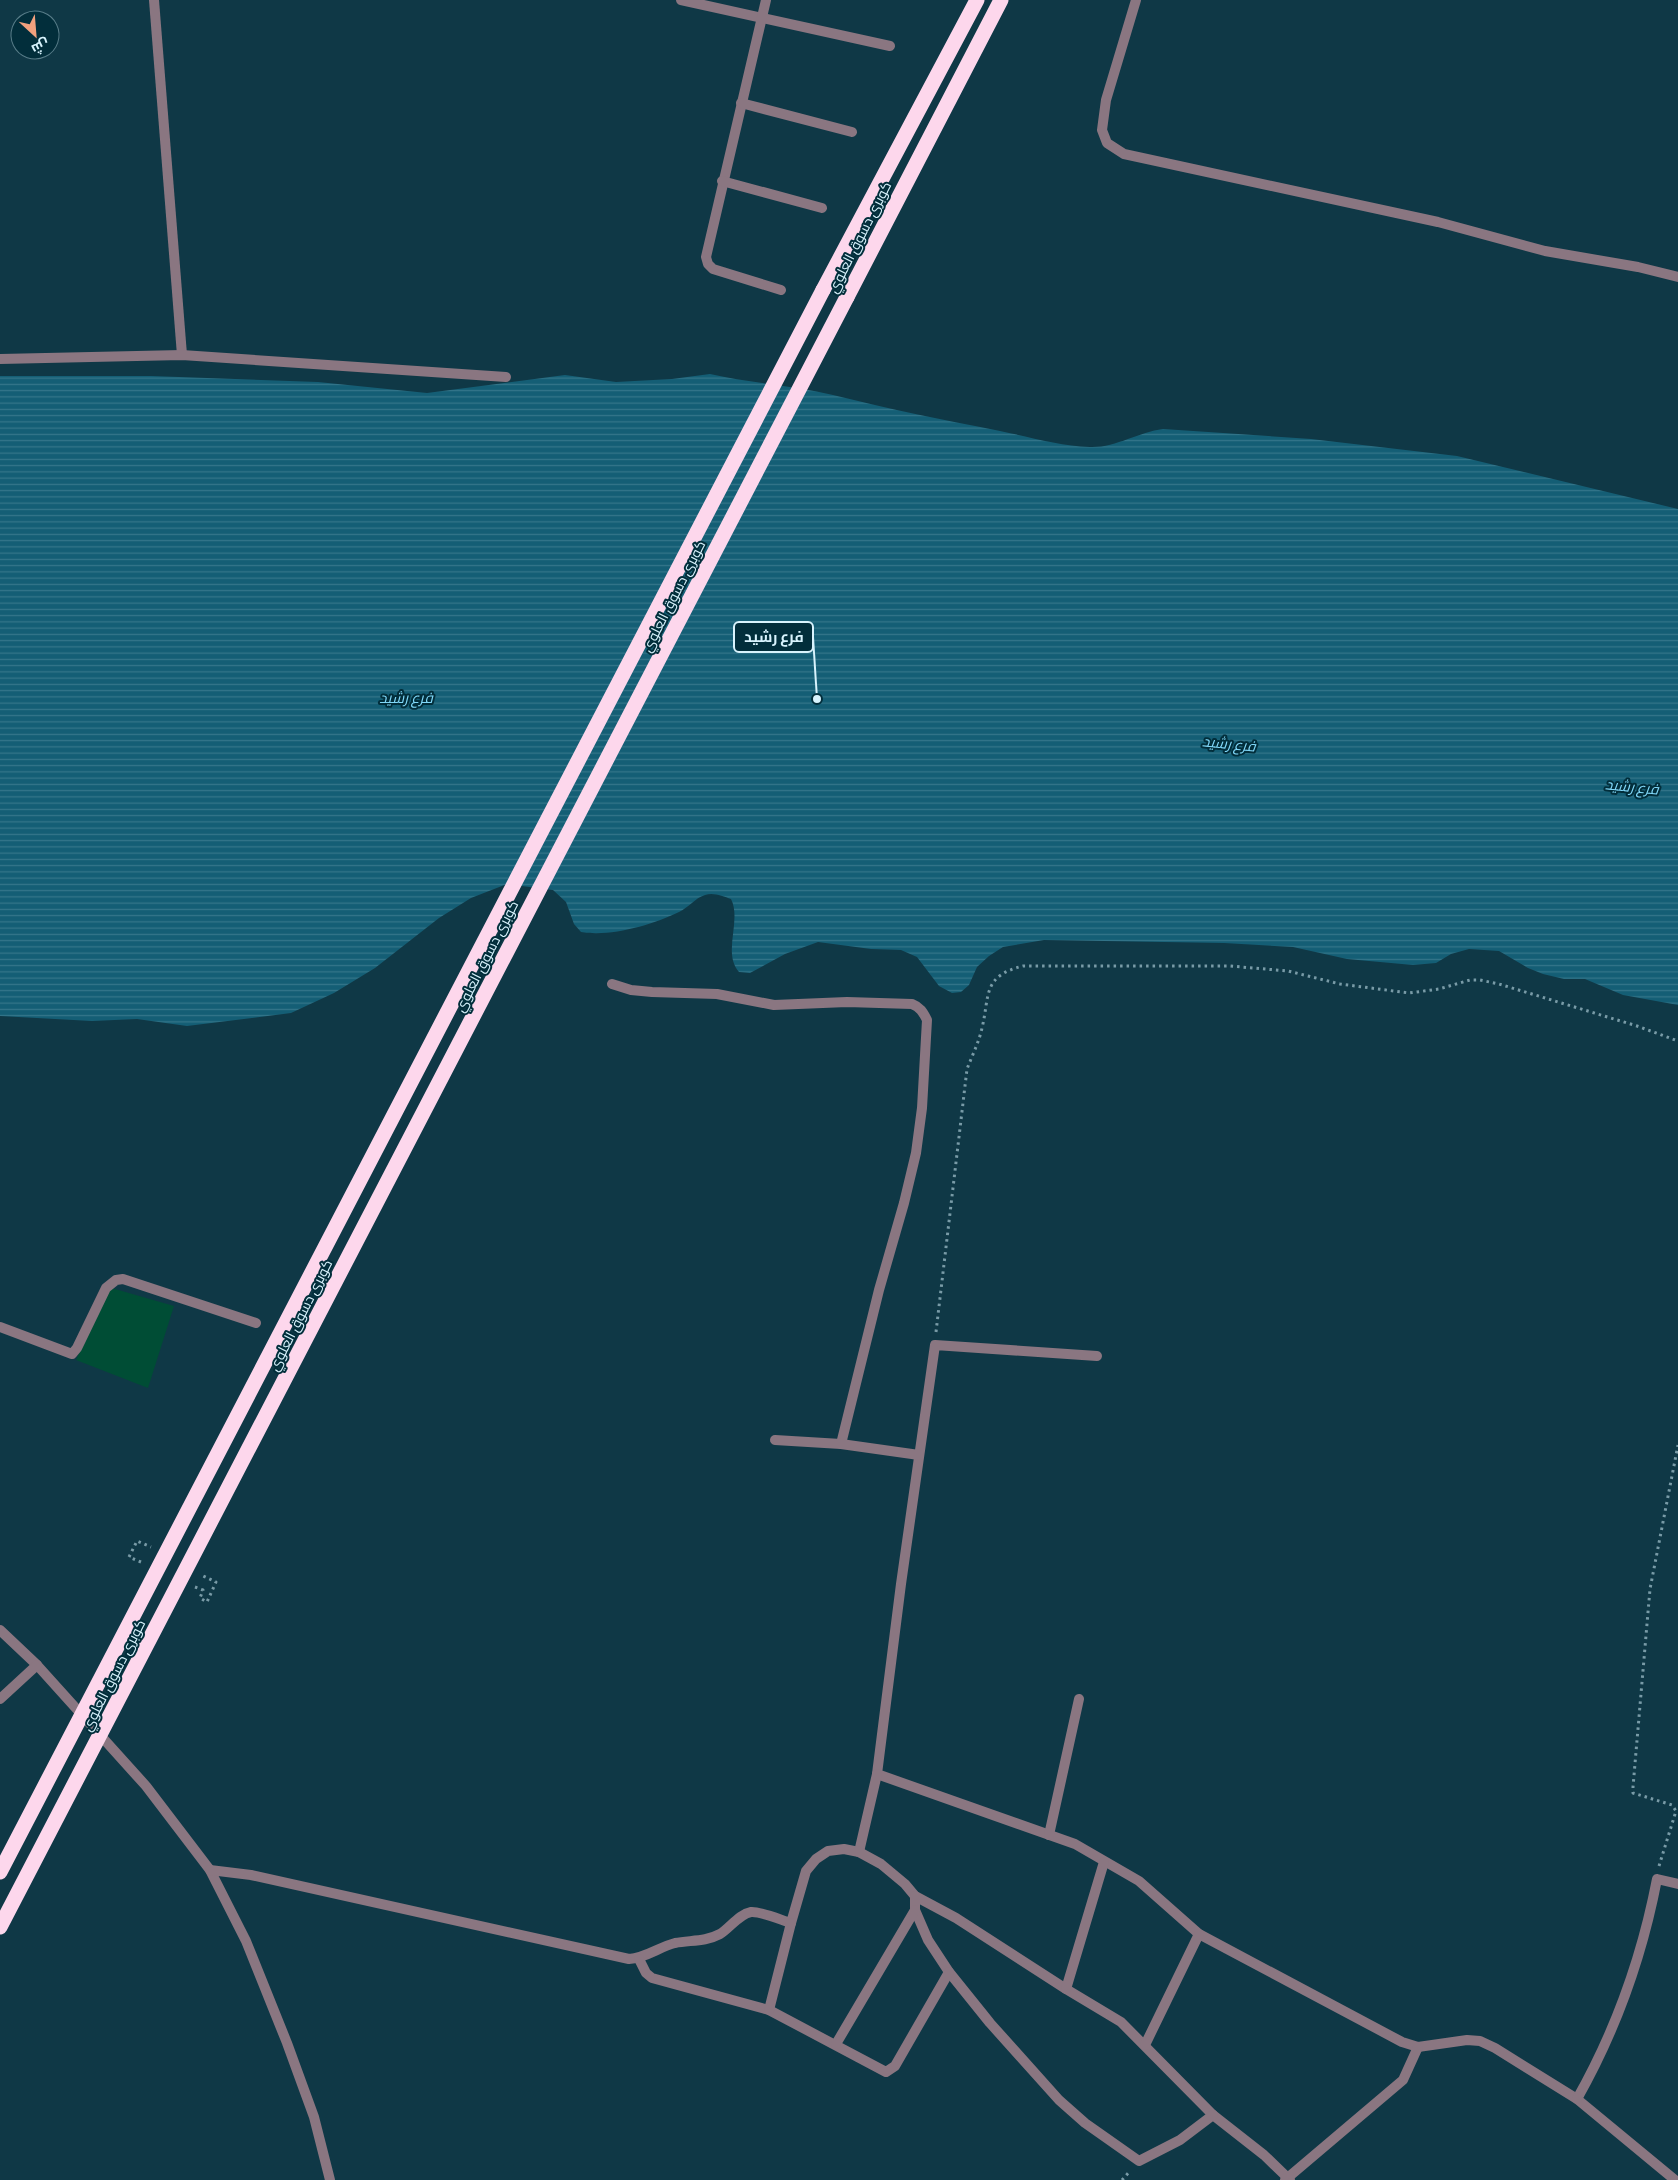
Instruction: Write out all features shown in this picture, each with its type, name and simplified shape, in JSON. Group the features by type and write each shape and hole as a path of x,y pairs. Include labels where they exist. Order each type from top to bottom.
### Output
{"highway":[{"name":"كوبرى دسوق العلوي","path":"0,1872 823,290 977,0"},
{"name":"كوبرى دسوق العلوي","path":"0,1927 1001,0"}],"street":[{"path":"154,0 182,355"},
{"path":"681,0 890,46"},
{"path":"766,0 722,181 706,261 714,269 781,290"},
{"path":"1136,0 1106,100 1102,130 1107,143 1124,154 1438,222 1545,251 1638,267 1678,277"},
{"path":"741,103 852,132"},
{"path":"722,181 822,208"},
{"path":"0,359 182,355 506,377"},
{"path":"612,984 631,990 716,994 774,1005 847,1002 912,1004 921,1009 927,1020 922,1108 916,1153 841,1444"},
{"path":"0,1327 72,1354 78,1348 106,1288 116,1280 123,1279 256,1323"},
{"path":"859,1852 877,1774 935,1345 1097,1356"},
{"path":"775,1440 841,1444 919,1455"},
{"path":"0,1630 37,1666 146,1786 210,1870 246,1941 284,2034 314,2117 330,2180"},
{"path":"0,1699 37,1666"},
{"path":"1049,1835 1079,1700"},
{"path":"877,1774 1075,1844 1139,1881 1198,1934 1402,2042 1418,2046 1467,2040 1480,2042 1495,2048 1577,2099 1675,2180"},
{"path":"769,2010 806,1871 816,1859 828,1851 844,1849 859,1852 888,1870 905,1884 915,1896 956,1918 1121,2022 1213,2114 1264,2155 1288,2179 1403,2080 1418,2046"},
{"path":"1066,1989 1104,1862"},
{"path":"210,1870 251,1875 629,1960 639,1959 662,1947 677,1943 708,1939 721,1933 748,1912 791,1923"},
{"path":"1577,2099 1598,2064 1633,1977 1657,1878 1678,1884"},
{"path":"915,1896 915,1910 928,1940 949,1972 996,2030 1059,2100 1085,2123 1140,2162 1180,2140 1213,2114"},
{"path":"836,2044 915,1910"},
{"path":"1145,2045 1198,1934"},
{"path":"639,1959 646,1973 652,1978 769,2010 836,2044 883,2072 889,2072 895,2066 949,1972"}],"path":[{"path":"935,1345 967,1069 982,1028 991,986 998,976 1007,970 1023,966 1230,966 1288,971 1340,984 1409,993 1424,992 1470,980 1480,980 1628,1023 1678,1041"},
{"path":"1657,1878 1659,1864 1676,1811 1672,1805 1633,1793 1633,1787 1650,1589 1678,1445"},
{"path":"135,1559 130,1557 137,1540"},
{"path":"203,1590 200,1598 207,1602 216,1582"}],"green space":[{"path":"108,1287 174,1306 148,1388 76,1360"}],"water":[{"path":"710,374 818,392 1068,445 1099,447 1163,429 1311,439 1457,456 1678,509 1678,1005 1623,995 1585,979 1564,979 1543,974 1528,968 1499,951 1469,949 1451,954 1436,963 1413,965 1347,959 1293,947 1224,943 1044,940 1003,947 977,967 969,985 961,992 952,993 939,986 917,957 901,950 871,949 818,942 785,954 750,973 739,972 732,956 734,908 731,899 708,894 701,896 679,912 657,921 631,929 593,933 581,932 574,924 566,902 553,890 507,884 471,898 439,918 375,968 334,993 291,1013 187,1026 137,1019 92,1021 0,1016 0,376 151,376 318,382 427,393 565,375 616,382 672,379"}],"place":[{"name":"فرع رشيد","path":"817,699"}]}
